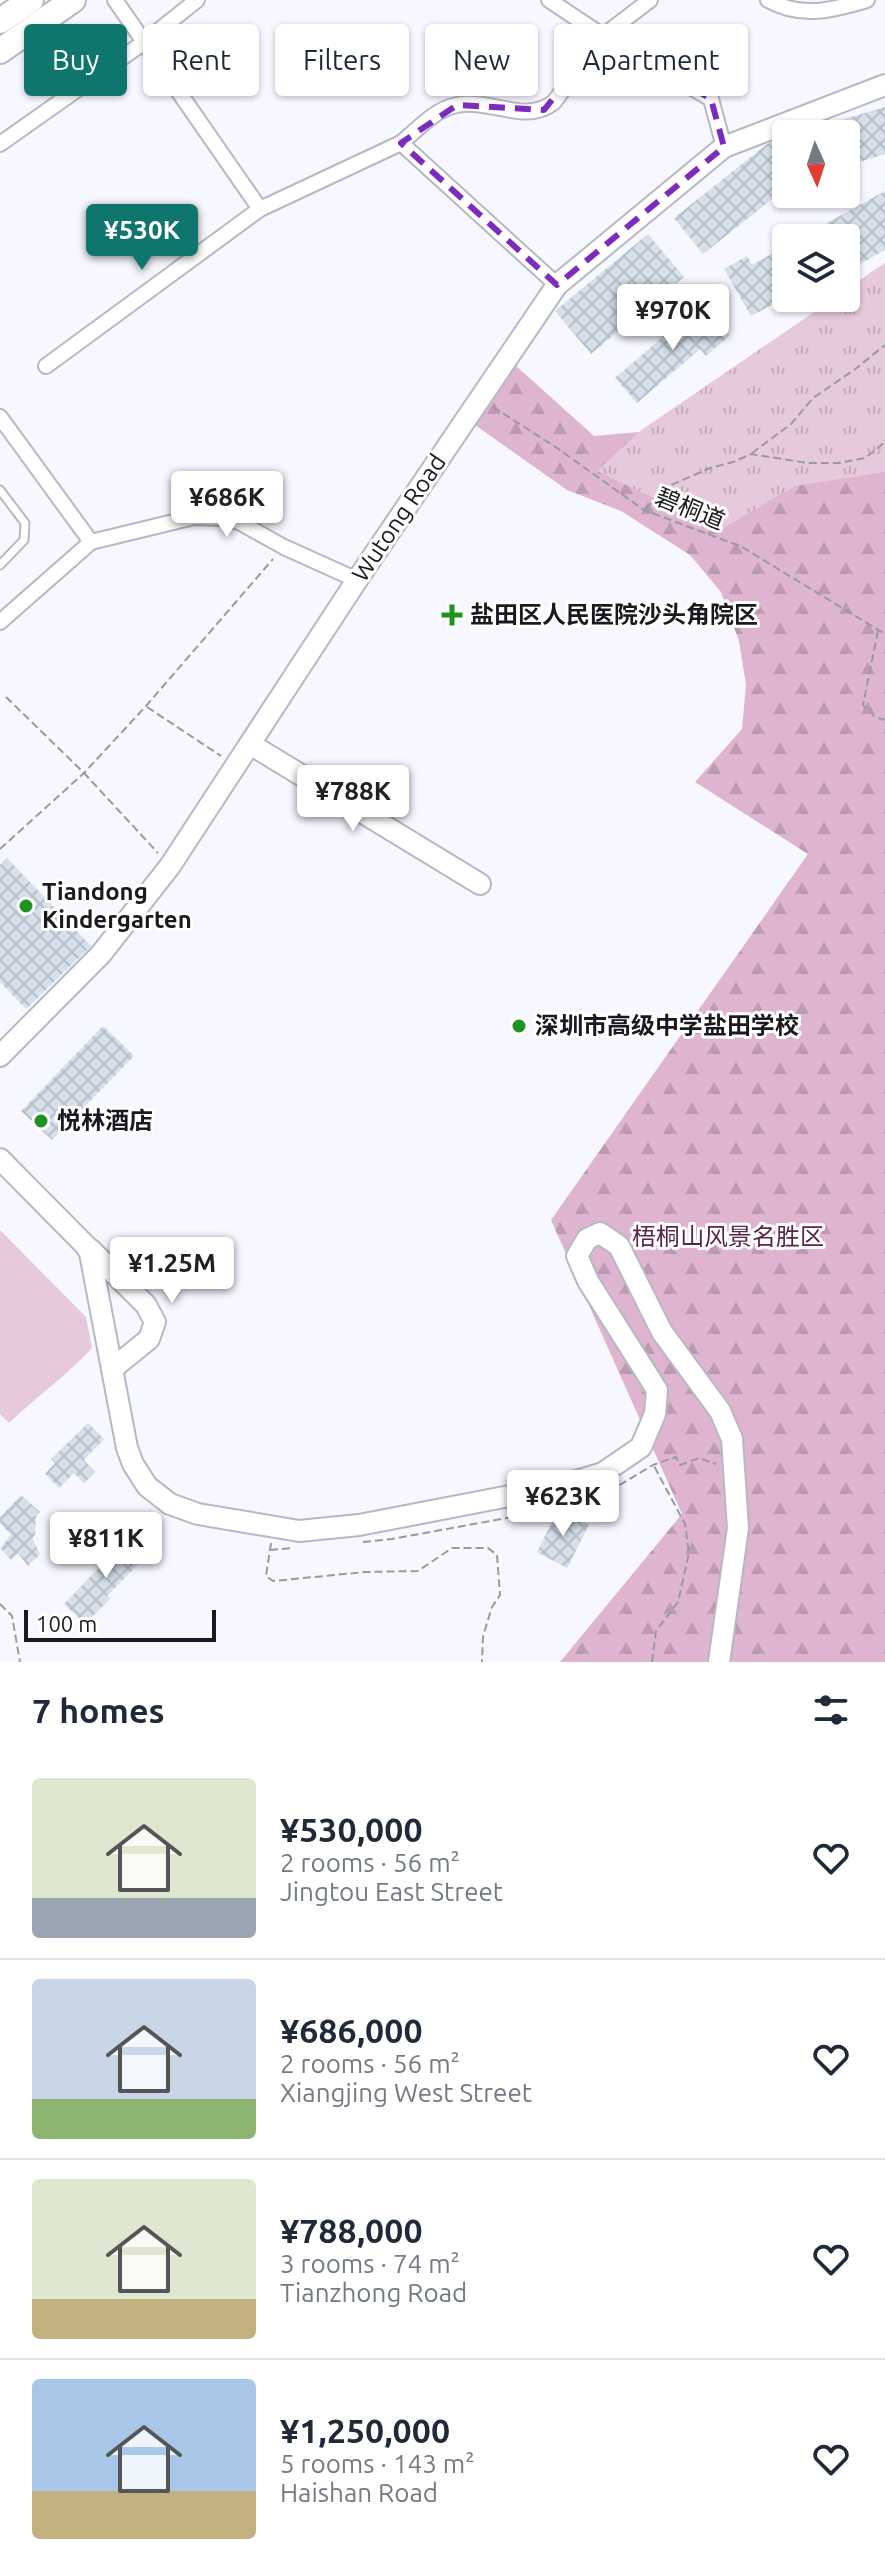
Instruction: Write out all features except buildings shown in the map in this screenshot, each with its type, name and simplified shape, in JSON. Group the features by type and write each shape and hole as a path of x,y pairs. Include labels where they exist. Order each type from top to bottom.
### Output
{"main road":[{"path":"0,21 31,0"},
{"path":"0,51 73,0"}],"street":[{"path":"0,144 143,43 115,0"},
{"path":"167,24 197,0"},
{"path":"549,0 585,24"},
{"path":"619,24 650,0"},
{"path":"768,0 802,13 830,11 867,0"},
{"name":"Wutong Road","path":"0,1056 101,954 170,866 357,580 557,285 724,147 885,85"},
{"path":"180,96 260,209"},
{"path":"46,366 260,209 401,143 439,111 477,103 530,113 544,110 558,96"},
{"path":"706,96 711,99 724,147"},
{"path":"401,143 557,285"},
{"path":"0,417 91,542"},
{"path":"0,622 91,542 194,517 239,522 284,547 357,580"},
{"path":"250,744 480,884"},
{"path":"0,1159 146,1305 155,1322 149,1339 112,1369"},
{"path":"0,1176 83,1261 101,1306"},
{"path":"86,1246 92,1262 130,1456 147,1486 162,1500 190,1512 299,1531 359,1525 556,1487 603,1473 641,1447 655,1414 657,1390 588,1281 577,1256 587,1239 600,1233 619,1246 662,1332 720,1411 732,1439 738,1528 719,1662"}],"lane":[{"path":"0,490 25,523 24,540 0,565"}],"path":[{"path":"644,510 669,486 751,454 791,424 813,398 885,345"},
{"name":"碧桐道","path":"489,405 557,448 644,510 742,547 885,634"},
{"path":"751,454 807,463 838,463 865,458 885,442"},
{"path":"0,849 84,773 284,547"},
{"path":"878,629 863,705 875,717 885,720"},
{"path":"6,697 84,773 170,866"},
{"path":"146,706 235,766"},
{"path":"652,1662 656,1631 678,1602 689,1553 685,1524 653,1465 676,1457 680,1465 699,1458 734,1470"},
{"path":"273,1527 266,1576 273,1581 365,1572 418,1571 452,1548 488,1548 497,1555 500,1595 492,1607 483,1636 482,1662"},
{"path":"0,1604 12,1616 20,1662"}],"highlighted area":[{"path":"603,36 711,99 724,147 557,285 401,143 457,105 544,110"}],"green space":[{"name":"梧桐山风景名胜区","path":"885,263 885,1662 560,1662 682,1514 551,1220 808,854 695,782 742,729 746,685 739,641 721,592 690,555 621,511 567,490 475,425 515,365 594,436 639,432 815,312 860,312 860,280"},
{"path":"885,263 885,472 795,486 720,530 597,471 639,432 815,312 860,312 860,280"},
{"path":"0,1230 86,1317 92,1348 9,1423 0,1414"}],"place":[{"name":"盐田区人民医院沙头角院区","path":"452,615"},
{"name":"Tiandong Kindergarten","path":"26,906"},
{"name":"深圳市高级中学盐田学校","path":"519,1026"},
{"name":"悦林酒店","path":"41,1121"}]}
